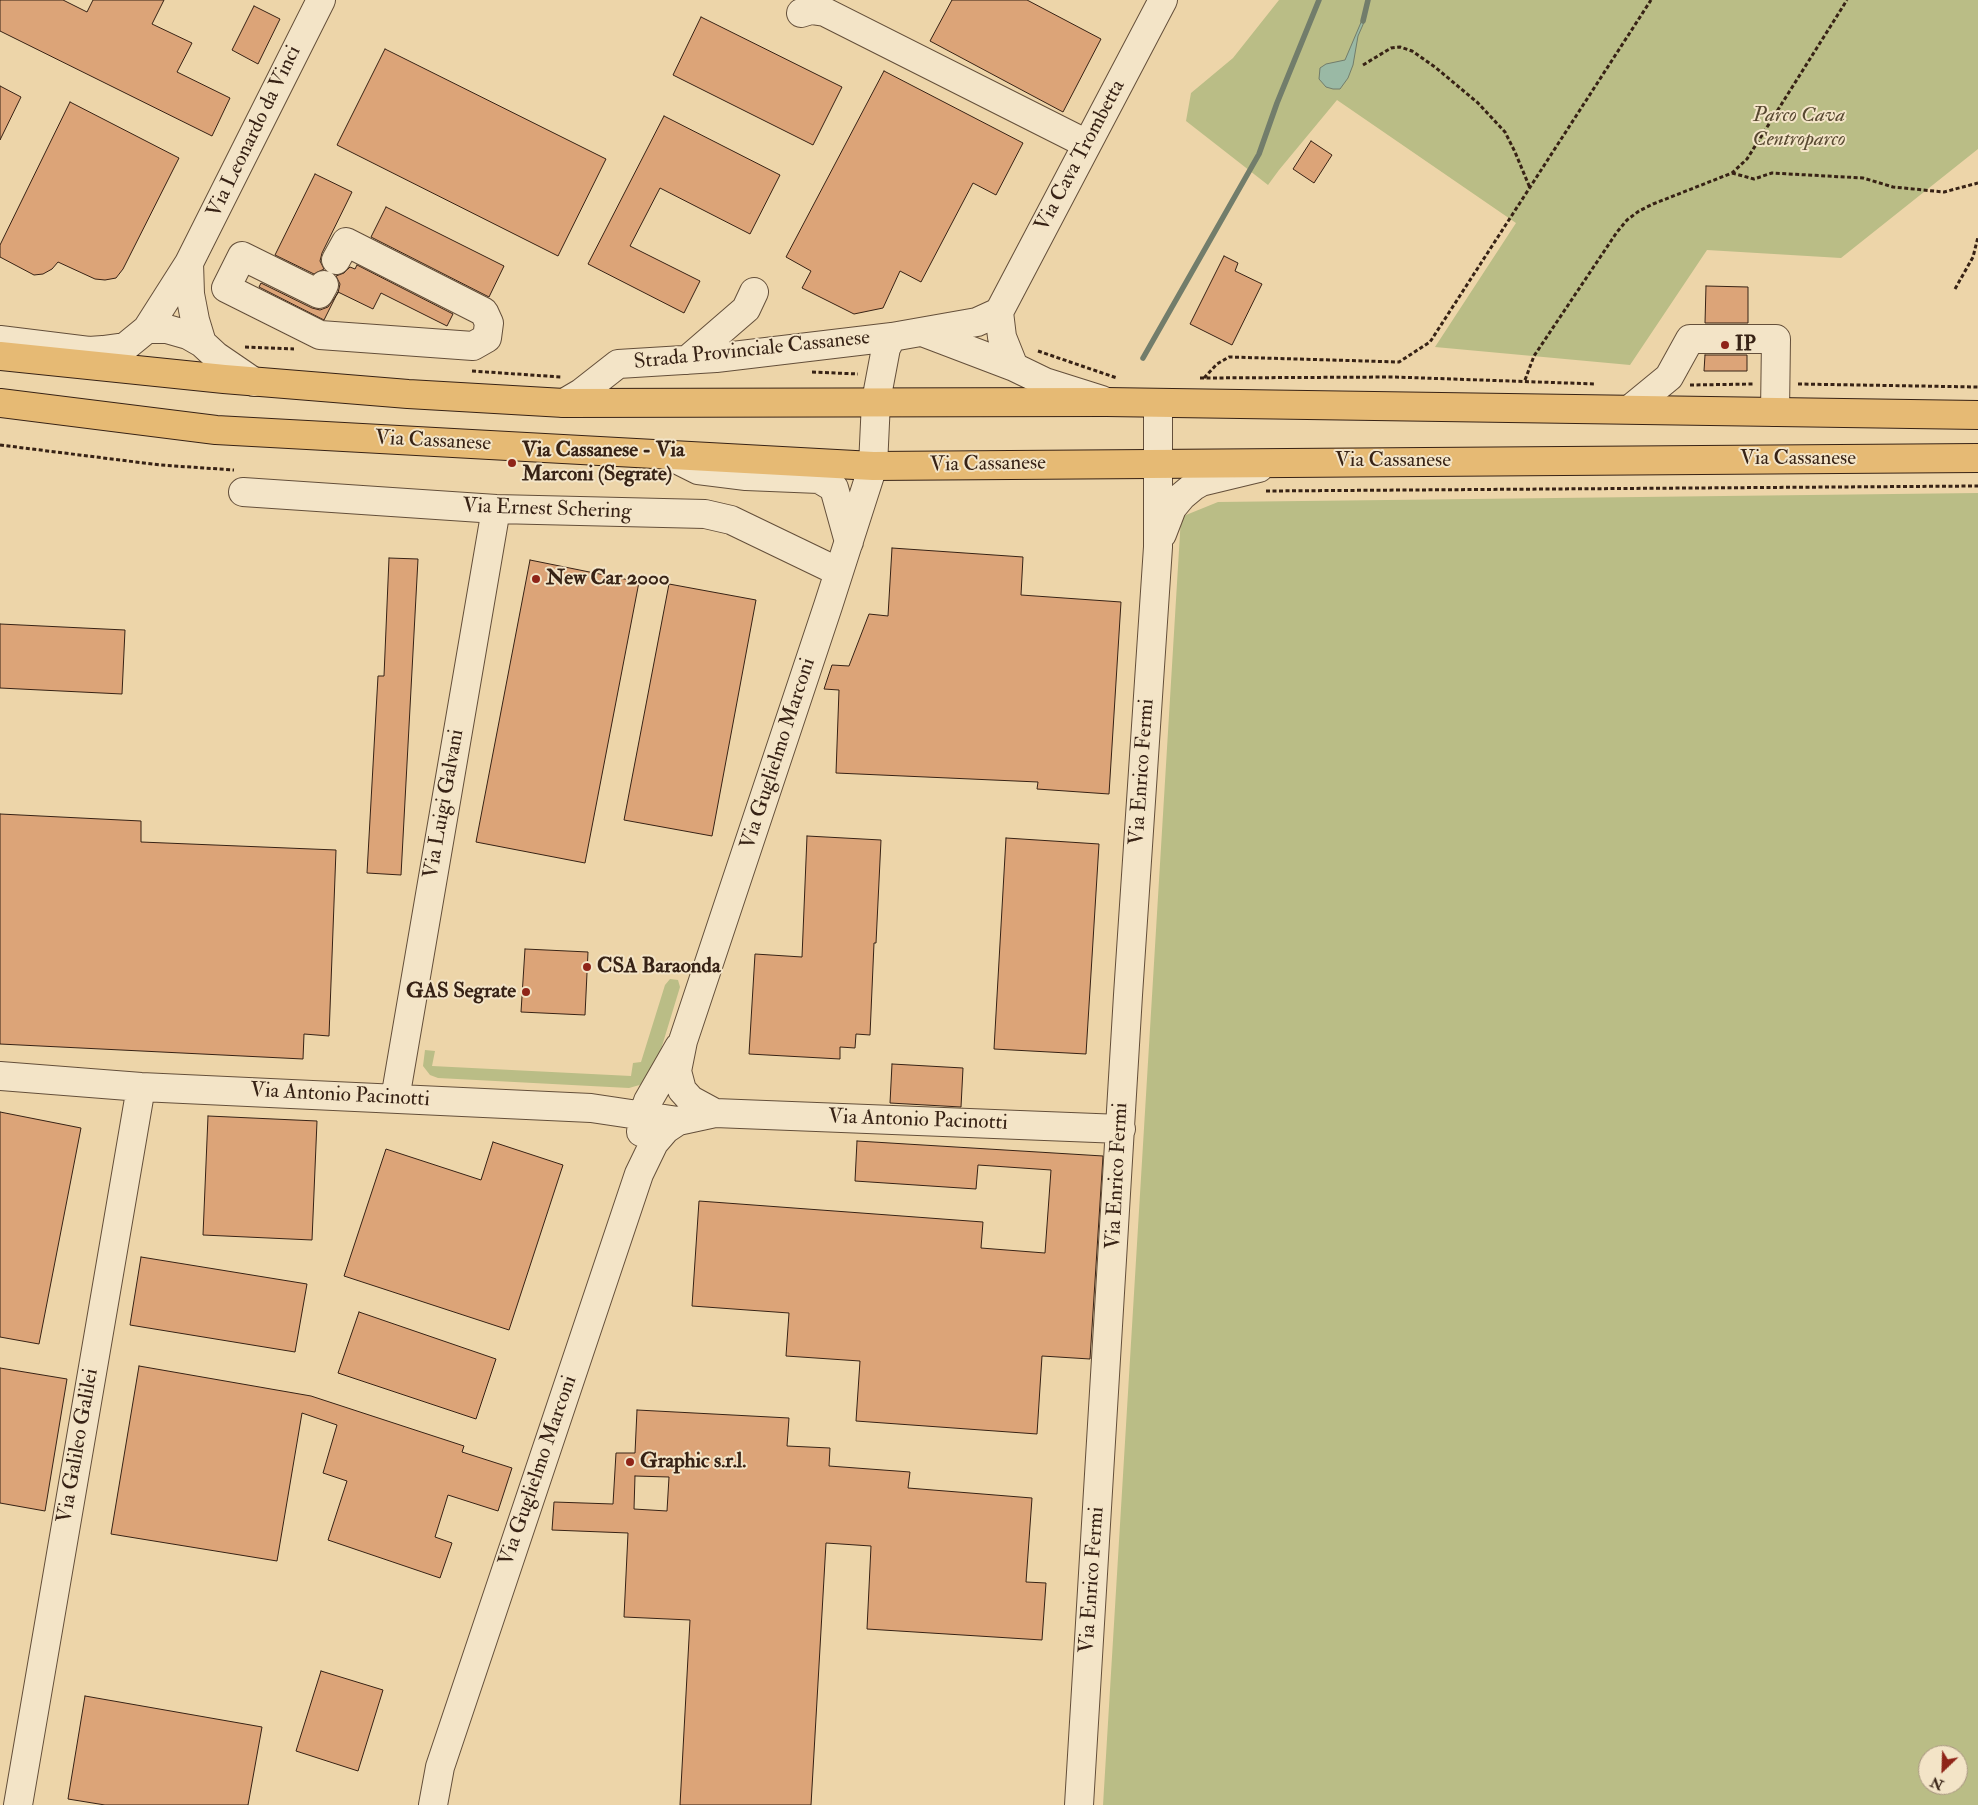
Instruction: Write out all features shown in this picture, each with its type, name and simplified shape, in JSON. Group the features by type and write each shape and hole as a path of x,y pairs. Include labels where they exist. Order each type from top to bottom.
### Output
{"main road":[{"path":"0,356 254,382 564,403 1106,402 1978,415"},
{"name":"Via Cassanese","path":"0,403 216,430 873,466 1978,458"}],"street":[{"name":"Via Leonardo da Vinci","path":"147,329 189,263 320,0"},
{"name":"Via Cava Trombetta","path":"999,312 1163,0"},
{"path":"801,13 811,10 825,12 1087,144"},
{"path":"204,234 242,256 319,294 324,285"},
{"path":"242,256 226,288 320,335 473,346 487,338 489,323 484,312 346,242 336,260"},
{"path":"189,263 190,294 202,343"},
{"path":"687,360 750,301 753,336 758,344 768,352"},
{"path":"921,331 976,322 999,312 1002,337 1014,367"},
{"path":"0,340 89,351 124,346 147,329 177,331 202,343 216,356 254,382"},
{"path":"921,331 1014,367 1044,382 1106,402"},
{"name":"Strada Provinciale Cassanese","path":"564,403 581,393 618,364 687,360 768,352 892,337 921,331"},
{"name":"Strada Provinciale Cassanese","path":"873,466 876,401 886,348 892,337"},
{"path":"1630,409 1669,377 1690,339 1776,339 1775,412"},
{"name":"Via Enrico Fermi","path":"1080,1805 1158,548 1158,463 1170,403"},
{"path":"667,454 698,470 746,476 819,479 834,488 849,542"},
{"name":"Via Enrico Fermi","path":"1158,548 1172,508 1194,486 1201,482 1249,471 1275,462"},
{"name":"Via Guglielmo Marconi","path":"715,1113 691,1100 682,1090 677,1071 683,1041 873,466"},
{"name":"Via Ernest Schering","path":"243,492 496,509 705,514 731,520 839,572"},
{"name":"Via Luigi Galvani","path":"394,1099 496,509"},
{"name":"Via Guglielmo Marconi","path":"639,1174 643,1114 648,1100 683,1041"},
{"name":"Via Antonio Pacinotti","path":"0,1076 141,1087 591,1108 643,1114 678,1121"},
{"name":"Via Galileo Galilei","path":"18,1805 141,1087"},
{"name":"Via Guglielmo Marconi","path":"433,1805 440,1767 639,1174 654,1143 666,1129 678,1121 715,1113"},
{"name":"Via Antonio Pacinotti","path":"715,1113 1121,1129"},
{"name":"Via Guglielmo Marconi","path":"415,1805 440,1767"}],"path":[{"path":"1170,403 1217,364 1229,357 1399,362 1430,342 1651,0"},
{"path":"1525,380 1534,356 1617,232 1628,220 1639,211 1653,204 1732,173 1747,159 1847,0"},
{"path":"1363,64 1391,48 1400,47 1412,52 1435,67 1478,103 1504,132 1515,152 1530,188"},
{"path":"1732,173 1754,180 1772,172 1863,178 1894,187 1944,192 1978,183"},
{"path":"1955,289 1973,257 1978,237"},
{"path":"1264,491 1978,486"}],"green space":[{"name":"Parco Cava Centroparco","path":"1279,0 1978,0 1978,149 1841,258 1707,250 1630,365 1435,347 1516,223 1337,100 1268,185 1186,121 1191,93 1233,58"},
{"path":"1978,493 1978,1805 1103,1805 1181,517 1218,502"},
{"path":"670,979 678,980 680,987 655,1069 643,1084 629,1088 438,1078 430,1075 423,1066 425,1050 435,1051 432,1066 631,1076 633,1063 641,1062 665,985"}],"shaded area":[{"path":"1365,13 1365,20 1358,36 1353,65 1348,78 1340,89 1326,87 1319,79 1320,68 1326,64 1345,60"}],"building":[{"path":"0,0 63,0 87,12 93,0 164,0 152,24 192,43 177,72 230,98 212,136 0,31"},
{"path":"952,0 1027,0 1101,39 1063,112 930,41"},
{"path":"254,6 280,19 258,64 232,50"},
{"path":"701,17 842,87 813,145 673,75"},
{"path":"385,49 606,159 558,256 337,145"},
{"path":"884,71 1023,143 996,195 973,183 921,282 900,271 883,308 854,314 802,288 811,271 786,257"},
{"path":"0,86 21,97 0,140"},
{"path":"70,102 179,158 123,269 116,278 95,279 58,262 52,269 43,274 34,275 0,257 0,245"},
{"path":"664,116 780,175 750,234 660,188 630,246 700,281 684,313 588,264"},
{"path":"1311,141 1332,155 1314,183 1293,169"},
{"path":"315,174 352,192 322,253 320,261 324,269 314,274 275,255"},
{"path":"386,207 504,266 489,297 371,237"},
{"path":"1224,256 1238,263 1235,271 1262,284 1232,345 1190,324"},
{"path":"357,265 453,314 447,326 381,293 373,309 338,292 340,284 336,276 344,273 350,267 355,269"},
{"path":"261,283 312,308 320,310 328,307 336,295 324,320 259,287"},
{"path":"1706,286 1748,287 1748,323 1705,323"},
{"path":"1705,355 1747,355 1747,371 1704,371"},
{"path":"892,548 1023,557 1021,595 1121,602 1109,794 1037,789 1038,782 836,773 839,690 824,689 832,665 849,666 869,614 888,616"},
{"path":"389,558 418,559 401,875 367,873 378,676 384,676"},
{"path":"530,560 639,582 585,863 476,842"},
{"path":"669,584 756,600 712,836 624,820"},
{"path":"0,624 125,630 122,694 0,688"},
{"path":"0,814 141,821 141,842 336,850 329,1036 304,1034 303,1059 0,1044"},
{"path":"807,836 881,840 870,1035 856,1034 855,1048 840,1047 840,1059 749,1054 755,954 802,957"},
{"path":"1006,838 1099,844 1086,1054 994,1049"},
{"path":"525,949 588,952 585,1015 521,1012"},
{"path":"892,1064 963,1068 961,1107 890,1103"},
{"path":"0,1112 81,1128 39,1344 0,1337"},
{"path":"208,1116 317,1121 312,1240 203,1235"},
{"path":"857,1141 1103,1156 1090,1359 1042,1356 1037,1434 856,1421 860,1361 786,1356 789,1313 692,1306 699,1201 983,1222 981,1248 1045,1253 1051,1170 978,1165 976,1189 855,1181"},
{"path":"493,1142 563,1165 509,1330 344,1276 386,1149 481,1180"},
{"path":"141,1257 307,1284 295,1352 130,1325"},
{"path":"359,1312 496,1359 476,1419 338,1373"},
{"path":"139,1366 311,1396 464,1446 462,1452 512,1468 498,1511 448,1495 435,1537 452,1543 440,1578 328,1540 347,1481 323,1473 337,1425 302,1413 277,1561 111,1534"},
{"path":"0,1368 67,1379 45,1511 0,1503"},
{"path":"637,1410 789,1418 787,1446 830,1448 829,1466 910,1472 908,1488 1032,1498 1026,1582 1046,1583 1042,1640 867,1629 871,1546 826,1543 811,1805 680,1805 690,1620 624,1617 628,1533 552,1530 554,1502 613,1504 616,1453 635,1453","holes":["635,1476 669,1477 667,1511 634,1509"]},
{"path":"321,1671 383,1690 358,1771 296,1751"},
{"path":"85,1696 262,1727 248,1805 105,1805 68,1799"}],"waterway":[{"path":"1143,358 1259,154 1277,103 1319,0"},
{"path":"1363,21 1368,0"}],"place":[{"name":"IP","path":"1725,345"},
{"name":"Via Cassanese - Via Marconi (Segrate)","path":"512,463"},
{"name":"New Car 2000","path":"536,579"},
{"name":"CSA Baraonda","path":"587,967"},
{"name":"GAS Segrate","path":"526,992"},
{"name":"Graphic s.r.l.","path":"630,1462"}]}
